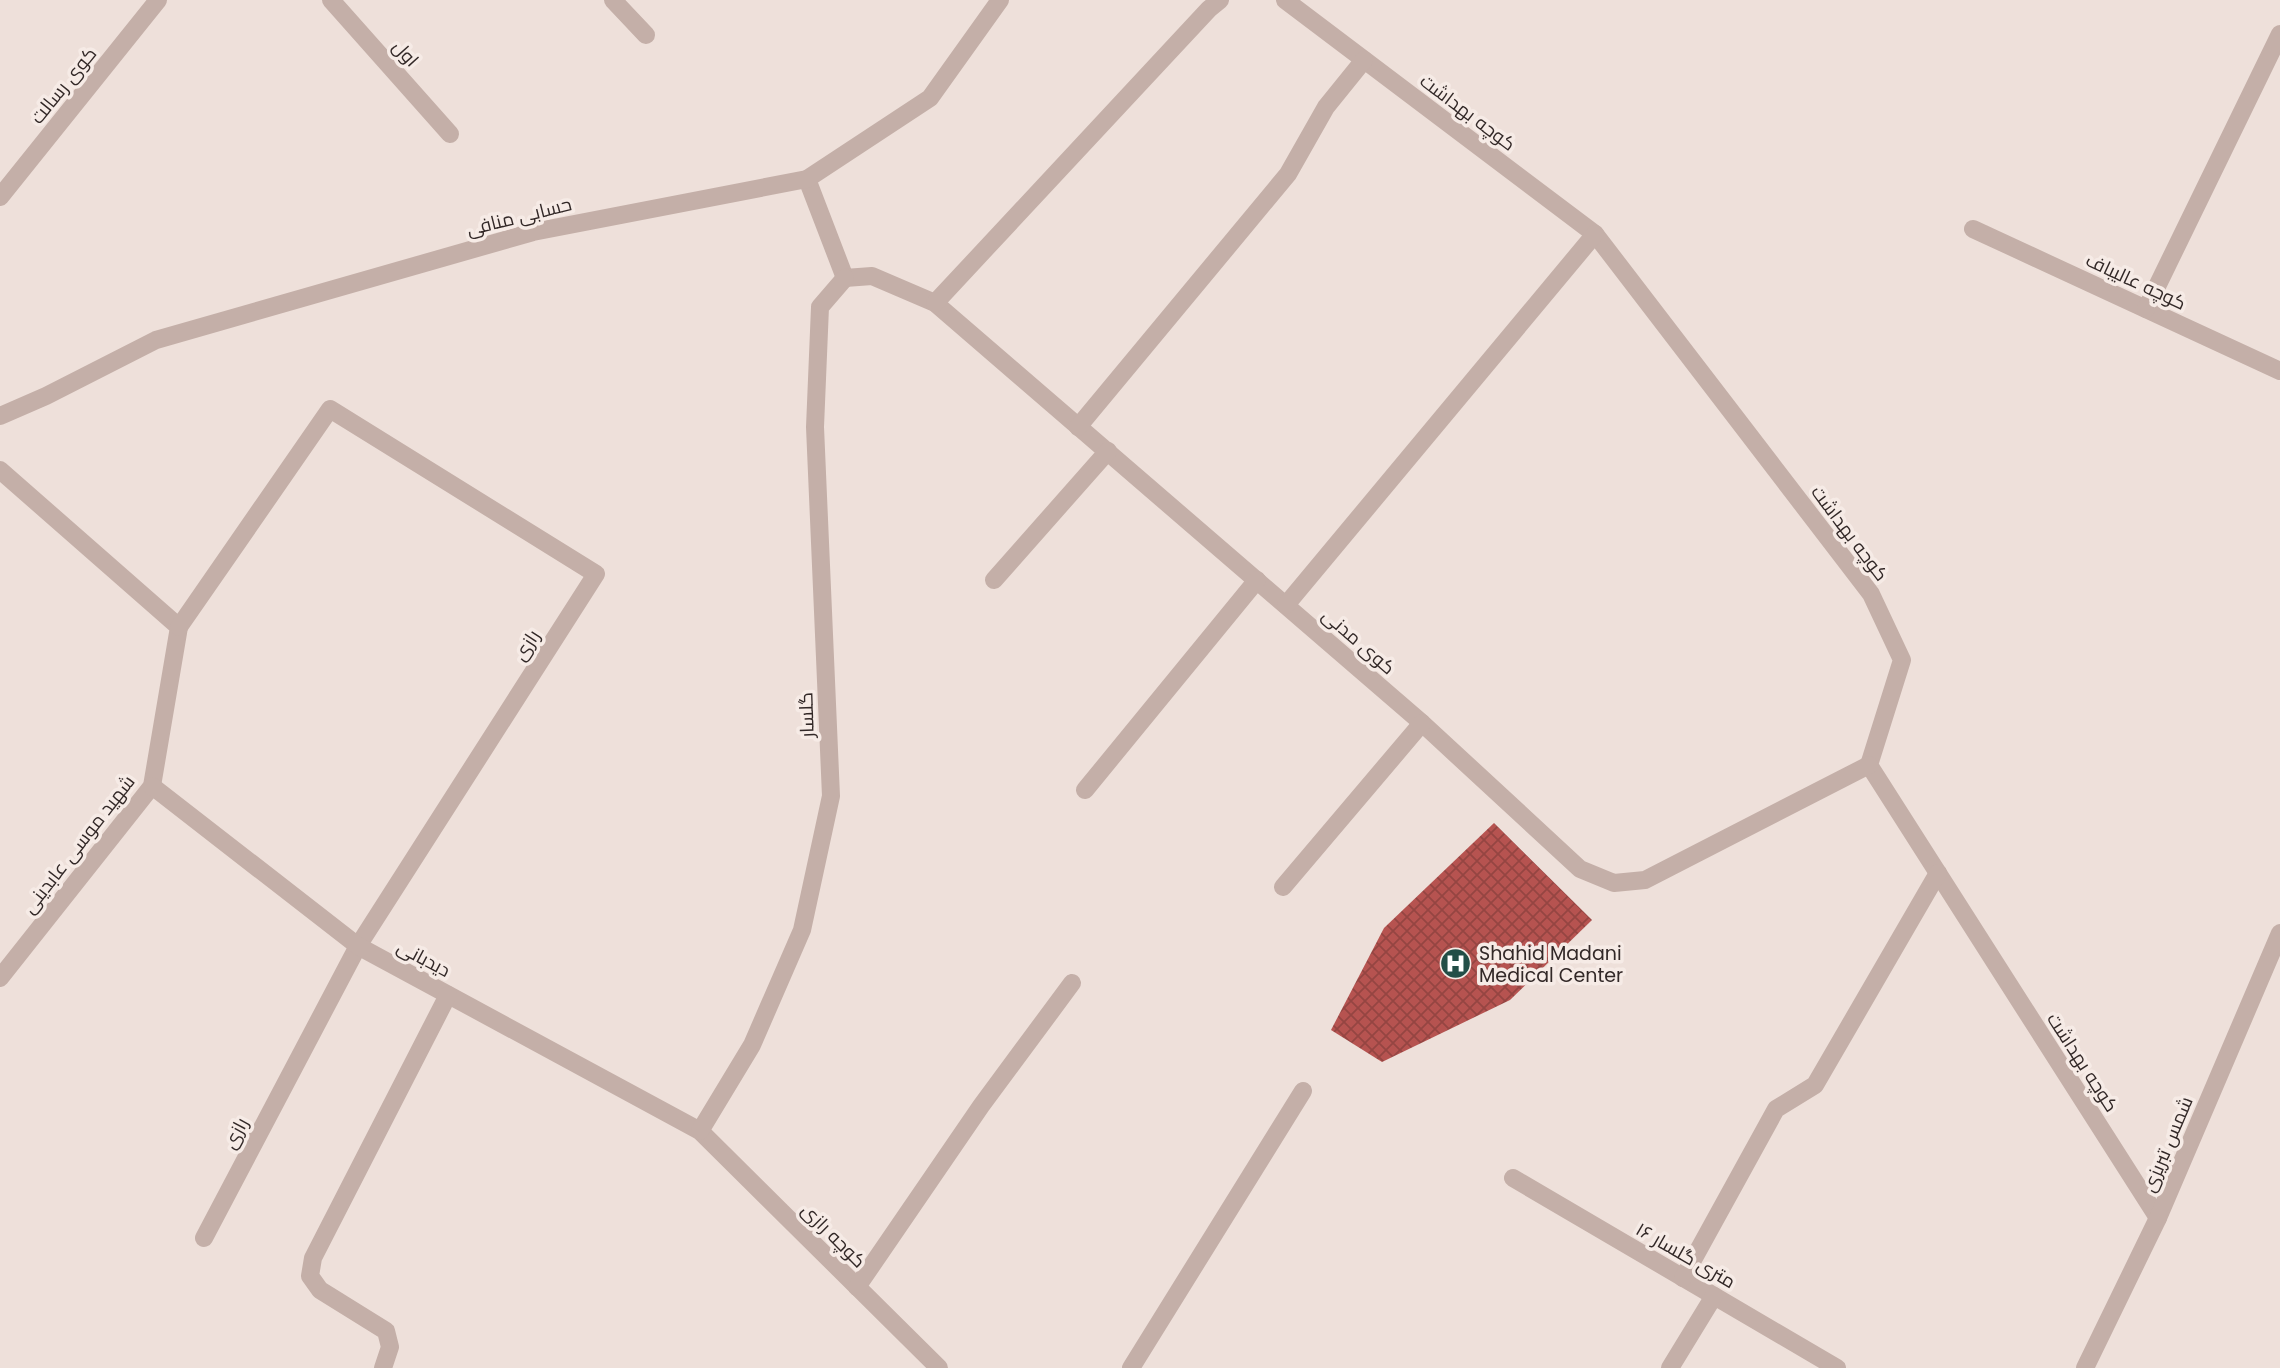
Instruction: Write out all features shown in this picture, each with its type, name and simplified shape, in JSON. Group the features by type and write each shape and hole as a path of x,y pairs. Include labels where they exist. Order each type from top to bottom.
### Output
{"street":[{"name":"کوی رسالت","path":"0,197 158,0"},
{"name":"اول","path":"331,0 450,134"},
{"path":"613,0 646,35"},
{"name":"حسابی منافی","path":"0,416 46,396 156,340 533,232 807,178 930,98 1000,0"},
{"path":"935,303 1220,0"},
{"name":"کوچه بهداشت","path":"1285,0 1595,234 1871,594 1902,660 1869,765 2158,1218"},
{"path":"2146,309 2280,34"},
{"path":"1078,427 1288,174 1326,107 1364,60"},
{"path":"807,178 845,278"},
{"name":"کوچه عالیباف","path":"1973,229 2280,371"},
{"path":"1286,605 1595,234"},
{"name":"کوی مدنی","path":"845,278 872,276 935,303 1422,723 1580,869 1614,884 1645,880 1869,765"},
{"name":"گلسار","path":"700,1131 752,1045 802,930 831,796 816,427 820,307 845,278"},
{"name":"رازی","path":"179,627 330,409 596,574 358,946 204,1238"},
{"path":"994,580 1108,452"},
{"path":"0,470 179,627"},
{"path":"1085,790 1257,580"},
{"name":"شهید موسی عابدینی","path":"0,978 152,786 179,627"},
{"path":"1283,887 1422,723"},
{"name":"دیدبانی","path":"152,786 358,946 700,1131"},
{"path":"1683,1278 1776,1109 1815,1085 1938,873"},
{"name":"شمس تبریزی","path":"2085,1368 2158,1218 2280,933"},
{"path":"857,1287 981,1106 1072,984"},
{"path":"383,1368 390,1347 386,1331 320,1290 310,1276 313,1258 448,995"},
{"path":"1131,1368 1303,1091"},
{"name":"کوچه رازی","path":"700,1131 939,1368"},
{"name":"۱۶ متری گلسار","path":"1513,1178 1837,1368"},
{"path":"1670,1368 1714,1296"}],"building":[{"name":"Shahid Madani Medical Center","path":"1494,823 1592,920 1510,1000 1382,1062 1331,1030 1384,928"}],"place":[{"name":"Shahid Madani Medical Center","path":"1456,964"}]}
